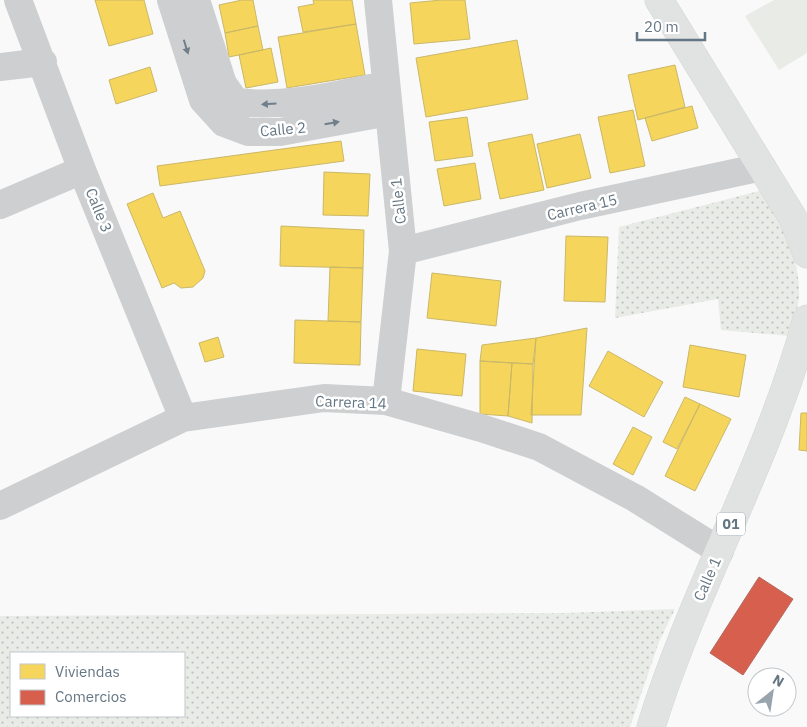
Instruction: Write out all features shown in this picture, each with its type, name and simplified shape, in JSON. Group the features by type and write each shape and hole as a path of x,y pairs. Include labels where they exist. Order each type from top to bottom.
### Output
{"highway":[{"path":"659,0 793,218 807,254"},
{"name":"Calle 1","path":"651,727 667,675 769,431 790,374 807,319"}],"street":[{"name":"Calle 3","path":"18,0 43,62 82,170 183,418"},
{"name":"Calle 2","path":"171,0 203,100 230,112 248,132 280,132 389,112"},
{"path":"196,0 230,112"},
{"name":"Calle 1","path":"378,0 403,251 386,401"},
{"path":"0,68 43,62"},
{"name":"Calle 2","path":"230,112 260,105 309,101 386,85"},
{"name":"Carrera 15","path":"403,251 580,206 762,168"},
{"path":"0,206 82,170"},
{"name":"Carrera 14","path":"0,506 183,418 324,398 386,401 481,428 538,447 636,498 720,550"}],"shaded area":[{"path":"774,0 807,0 807,53 779,70 745,16"},
{"path":"763,190 788,242 797,269 799,298 789,336 721,330 718,299 615,318 619,227"},
{"path":"675,609 659,642 630,727 0,727 0,616 566,613"}],"building: Viviendas":[{"path":"95,0 144,0 153,34 109,46"},
{"path":"242,0 253,0 258,26 225,33 219,5"},
{"path":"313,0 352,0 356,24 303,32 298,7 314,4"},
{"path":"465,0 470,39 414,44 410,3"},
{"path":"356,24 365,75 287,88 278,37"},
{"path":"258,26 263,50 229,57 225,33"},
{"path":"517,40 528,99 426,117 416,58"},
{"path":"271,48 278,82 246,88 239,55"},
{"path":"675,65 685,107 638,120 628,75"},
{"path":"150,67 157,91 116,104 109,80"},
{"path":"692,106 698,128 652,141 645,118"},
{"path":"633,110 645,166 610,173 598,117"},
{"path":"467,117 473,156 435,161 429,122"},
{"path":"532,134 544,190 500,199 488,143"},
{"path":"580,134 591,178 547,188 537,144"},
{"path":"341,141 344,161 160,186 157,166"},
{"path":"475,163 481,199 444,206 437,169"},
{"path":"324,172 370,174 368,216 323,215"},
{"path":"153,193 163,218 180,211 205,271 203,278 193,287 181,288 174,283 162,288 127,204"},
{"path":"281,226 364,230 363,268 280,266"},
{"path":"566,236 608,237 605,302 564,301"},
{"path":"330,267 363,268 361,322 328,321"},
{"path":"432,273 501,281 496,326 427,318"},
{"path":"295,320 361,322 360,365 294,363"},
{"path":"587,328 581,415 531,415 536,338"},
{"path":"218,337 224,357 205,362 199,343"},
{"path":"536,338 533,364 480,361 482,345"},
{"path":"690,345 746,355 739,397 683,387"},
{"path":"417,349 466,354 462,396 413,391"},
{"path":"608,351 663,382 644,417 589,386"},
{"path":"480,361 512,363 508,416 480,414"},
{"path":"512,363 533,364 532,423 508,416"},
{"path":"685,397 700,404 677,449 663,442"},
{"path":"700,404 731,419 695,491 665,476"},
{"path":"801,413 807,413 807,451 799,450"},
{"path":"633,427 652,437 633,475 613,464"}],"building: Comercios":[{"path":"759,577 793,599 743,675 710,653"}]}
